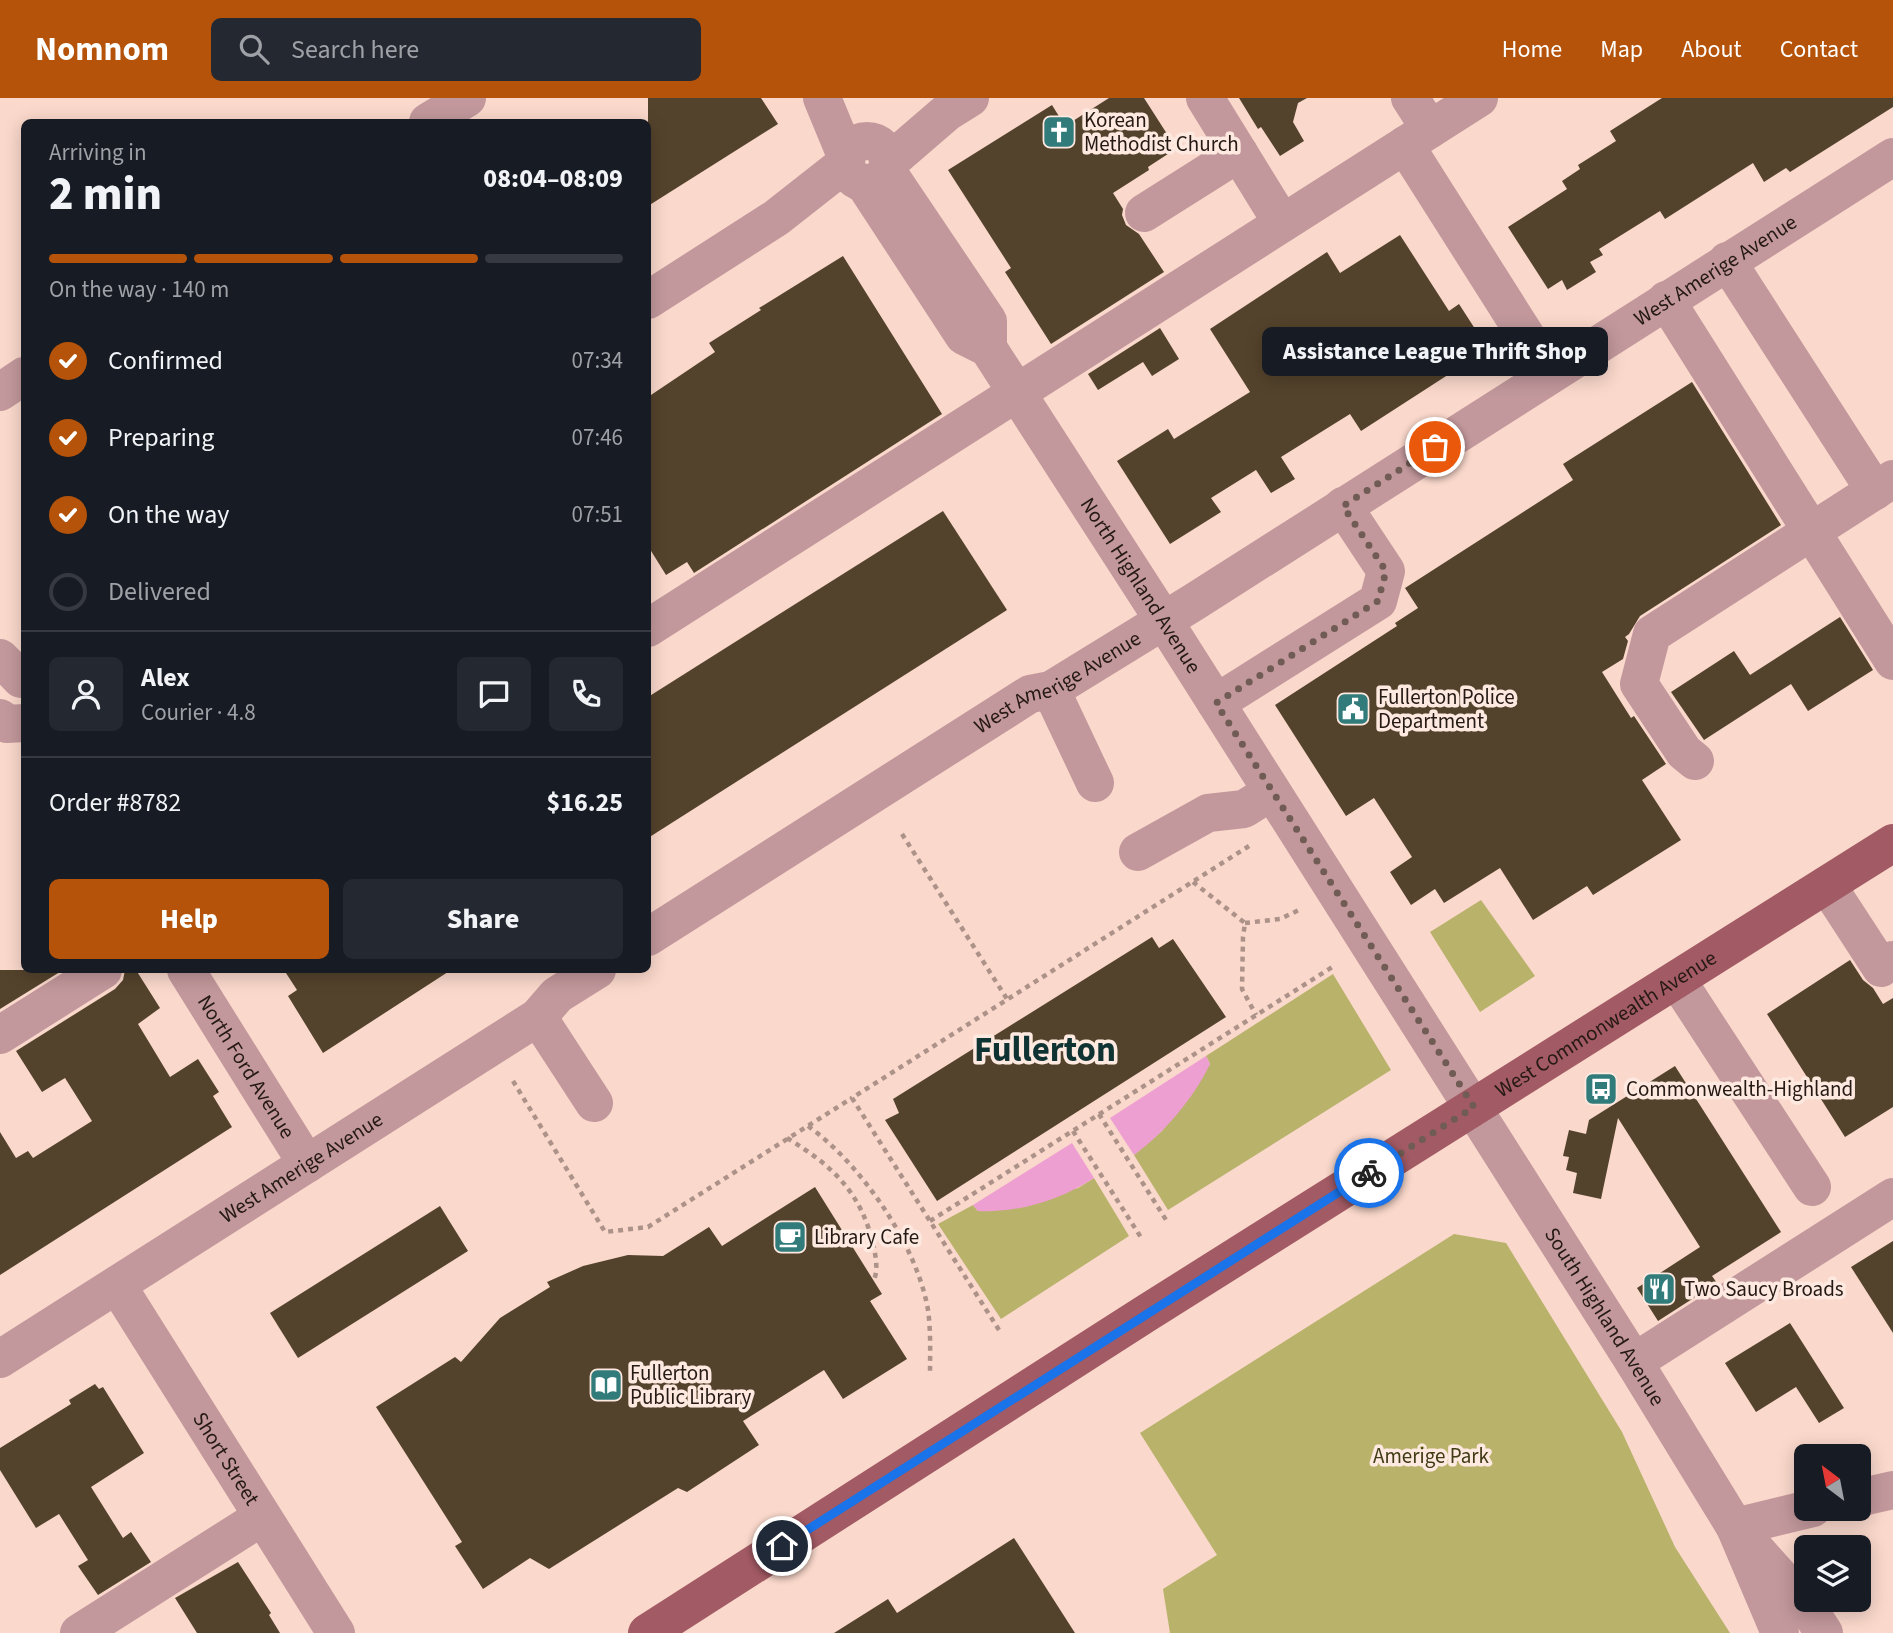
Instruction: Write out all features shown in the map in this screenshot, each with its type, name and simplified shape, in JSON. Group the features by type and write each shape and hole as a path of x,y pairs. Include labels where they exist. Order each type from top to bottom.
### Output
{"main road":[{"name":"West Commonwealth Avenue","path":"647,1633 1893,843"}],"street":[{"path":"433,119 467,98"},
{"name":"North Highland Avenue","path":"822,98 866,162 988,321 988,348 1474,1107"},
{"name":"North Highland Avenue","path":"833,98 866,162"},
{"path":"1205,98 1282,223"},
{"path":"651,626 1282,223 1415,124 1479,98"},
{"path":"651,298 958,106"},
{"path":"1415,124 1550,374"},
{"path":"1144,214 1239,153"},
{"name":"West Amerige Avenue","path":"651,935 1030,694 1051,690 1164,621 1893,156"},
{"path":"1695,761 1684,752 1639,684 1652,634 1884,485 1727,261"},
{"path":"1666,300 1893,660"},
{"path":"0,392 21,378"},
{"path":"1216,703 1378,601 1386,571 1343,506"},
{"path":"1051,690 1095,783"},
{"path":"1138,852 1208,813 1244,808 1272,792"},
{"path":"1827,885 1881,968 1893,960"},
{"path":"0,1035 98,973"},
{"name":"North Ford Avenue","path":"188,973 307,1164"},
{"name":"West Amerige Avenue","path":"0,1359 538,1017 557,995 592,973"},
{"path":"1677,980 1812,1187"},
{"path":"538,1017 594,1104"},
{"name":"South Highland Avenue","path":"1474,1107 1735,1527 1780,1633"},
{"path":"1634,1362 1893,1197"},
{"name":"Short Street","path":"117,1285 335,1633"},
{"path":"1871,1495 1893,1490"},
{"path":"1735,1527 1794,1513"},
{"path":"79,1633 262,1517"},
{"name":"South Highland Avenue","path":"1735,1527 1807,1607 1824,1633"}],"path":[{"path":"902,834 1007,999"},
{"path":"513,1081 605,1232 648,1227 1256,842"},
{"path":"1193,882 1245,923 1280,919 1299,910"},
{"path":"1245,923 1241,989 1256,1015"},
{"path":"930,1221 1334,966"},
{"path":"852,1098 999,1330"},
{"path":"1099,1114 1168,1223"},
{"path":"808,1126 831,1145 862,1178 887,1213 905,1246 920,1279 928,1309 930,1374"},
{"path":"1073,1131 1142,1239"},
{"path":"788,1138 811,1151 853,1195 872,1239 876,1266 874,1280"}],"green space":[{"path":"1481,900 1535,976 1480,1012 1430,932"},
{"path":"1333,974 1391,1070 1168,1210 1134,1155 1162,1131 1210,1064 1206,1056"},
{"path":"1094,1178 1129,1236 1001,1319 938,1224 973,1205 978,1211 1078,1188"},
{"name":"Amerige Park","path":"1454,1234 1506,1243 1622,1432 1675,1547 1730,1633 1170,1633 1163,1589 1217,1555 1140,1433"}],"shaded area":[{"path":"1206,1056 1210,1064 1187,1102 1167,1125 1134,1155 1110,1118"},
{"path":"1072,1143 1094,1178 1039,1204 993,1211 978,1211 973,1205"}],"building":[{"path":"648,98 761,98 778,124 651,204 651,119 648,119"},
{"path":"1109,98 1144,98 1169,137 1166,139 1174,150 1113,193 1123,209 1126,225 1139,234 1164,272 1051,344 1005,272 1011,268 948,170 1052,105 1065,126"},
{"path":"1239,98 1307,98 1298,103 1293,122 1304,141 1280,156 1261,127 1258,129"},
{"path":"1662,98 1893,98 1893,107 1790,172 1786,168 1764,182 1753,163 1665,219 1660,211 1599,249 1603,255 1590,262 1596,272 1567,290 1562,280 1548,289 1508,227 1567,189 1562,181 1580,169 1578,165 1616,141 1610,131"},
{"path":"1400,235 1449,311 1459,304 1488,349 1361,431 1350,414 1281,457 1295,479 1271,493 1256,470 1211,498 1221,512 1170,544 1117,461 1168,429 1174,439 1250,392 1210,329 1327,252 1340,273"},
{"path":"843,256 942,414 694,573 687,562 666,575 651,551 651,395 715,352 709,343 761,310 759,308"},
{"path":"1160,328 1179,359 1152,376 1143,362 1098,390 1088,374"},
{"name":"Fullerton Police Department","path":"1692,382 1781,525 1640,616 1625,637 1628,641 1623,659 1602,672 1631,718 1634,716 1666,764 1642,780 1681,840 1593,895 1587,886 1533,920 1500,868 1444,903 1435,889 1411,905 1390,872 1412,857 1374,798 1346,816 1275,705 1397,626 1395,623 1418,608 1405,588 1573,480 1563,464"},
{"path":"943,511 1007,610 651,836 651,695"},
{"path":"1840,617 1873,670 1808,711 1791,684 1704,740 1671,692 1734,651 1750,675"},
{"path":"1152,937 1159,948 1173,939 1226,1017 937,1201 885,1120 899,1113 893,1099"},
{"path":"1850,960 1883,1004 1893,998 1893,1107 1845,1137 1767,1014"},
{"path":"0,970 58,973 0,1009"},
{"path":"124,973 138,973 160,1008 138,1024 170,1077 198,1059 219,1092 213,1096 232,1127 0,1275 0,1132 16,1158 28,1151 33,1158 92,1121 65,1078 42,1092 16,1051 115,989 123,980"},
{"path":"286,973 446,973 323,1053 288,996 297,990"},
{"path":"1675,1066 1781,1232 1712,1276 1717,1283 1658,1321 1637,1288 1700,1247 1618,1118 1601,1199 1573,1193 1577,1173 1566,1170 1569,1157 1563,1156 1569,1130 1586,1134 1589,1120"},
{"name":"Fullerton Public Library","path":"815,1187 882,1294 870,1301 907,1359 843,1399 824,1370 743,1421 759,1445 687,1492 678,1488 549,1569 530,1558 483,1589 455,1546 462,1542 376,1407 455,1357 461,1362 500,1318 550,1287 547,1282 583,1266 628,1255 663,1256 709,1227 722,1246"},
{"path":"440,1206 468,1251 298,1358 270,1313"},
{"path":"1893,1241 1893,1333 1851,1267"},
{"path":"1790,1323 1844,1408 1819,1423 1796,1387 1756,1412 1725,1363"},
{"path":"95,1384 99,1389 103,1387 144,1453 91,1487 123,1538 131,1532 151,1562 98,1595 78,1566 88,1560 59,1514 36,1528 0,1470 0,1448 71,1404 69,1400"},
{"path":"1014,1538 1075,1633 834,1633 888,1599 897,1613"},
{"path":"238,1562 271,1613 269,1615 280,1633 197,1633 175,1598"}],"way so far":[{"path":"1369,1173 1474,1107 1216,703 1378,601 1386,571 1343,506 1435,447"}],"place":[{"name":"Korean Methodist Church","path":"1059,132"},
{"name":"Assistance League Thrift Shop","path":"1435,447"},
{"name":"Fullerton Police Department","path":"1353,709"},
{"name":"Commonwealth-Highland","path":"1601,1089"},
{"name":"Library Cafe","path":"790,1237"},
{"name":"Two Saucy Broads","path":"1659,1289"},
{"name":"Fullerton Public Library","path":"606,1385"}],"district":[{"name":"Fullerton","path":"1045,1050"}],"route":[{"path":"782,1546 1369,1173"}]}
